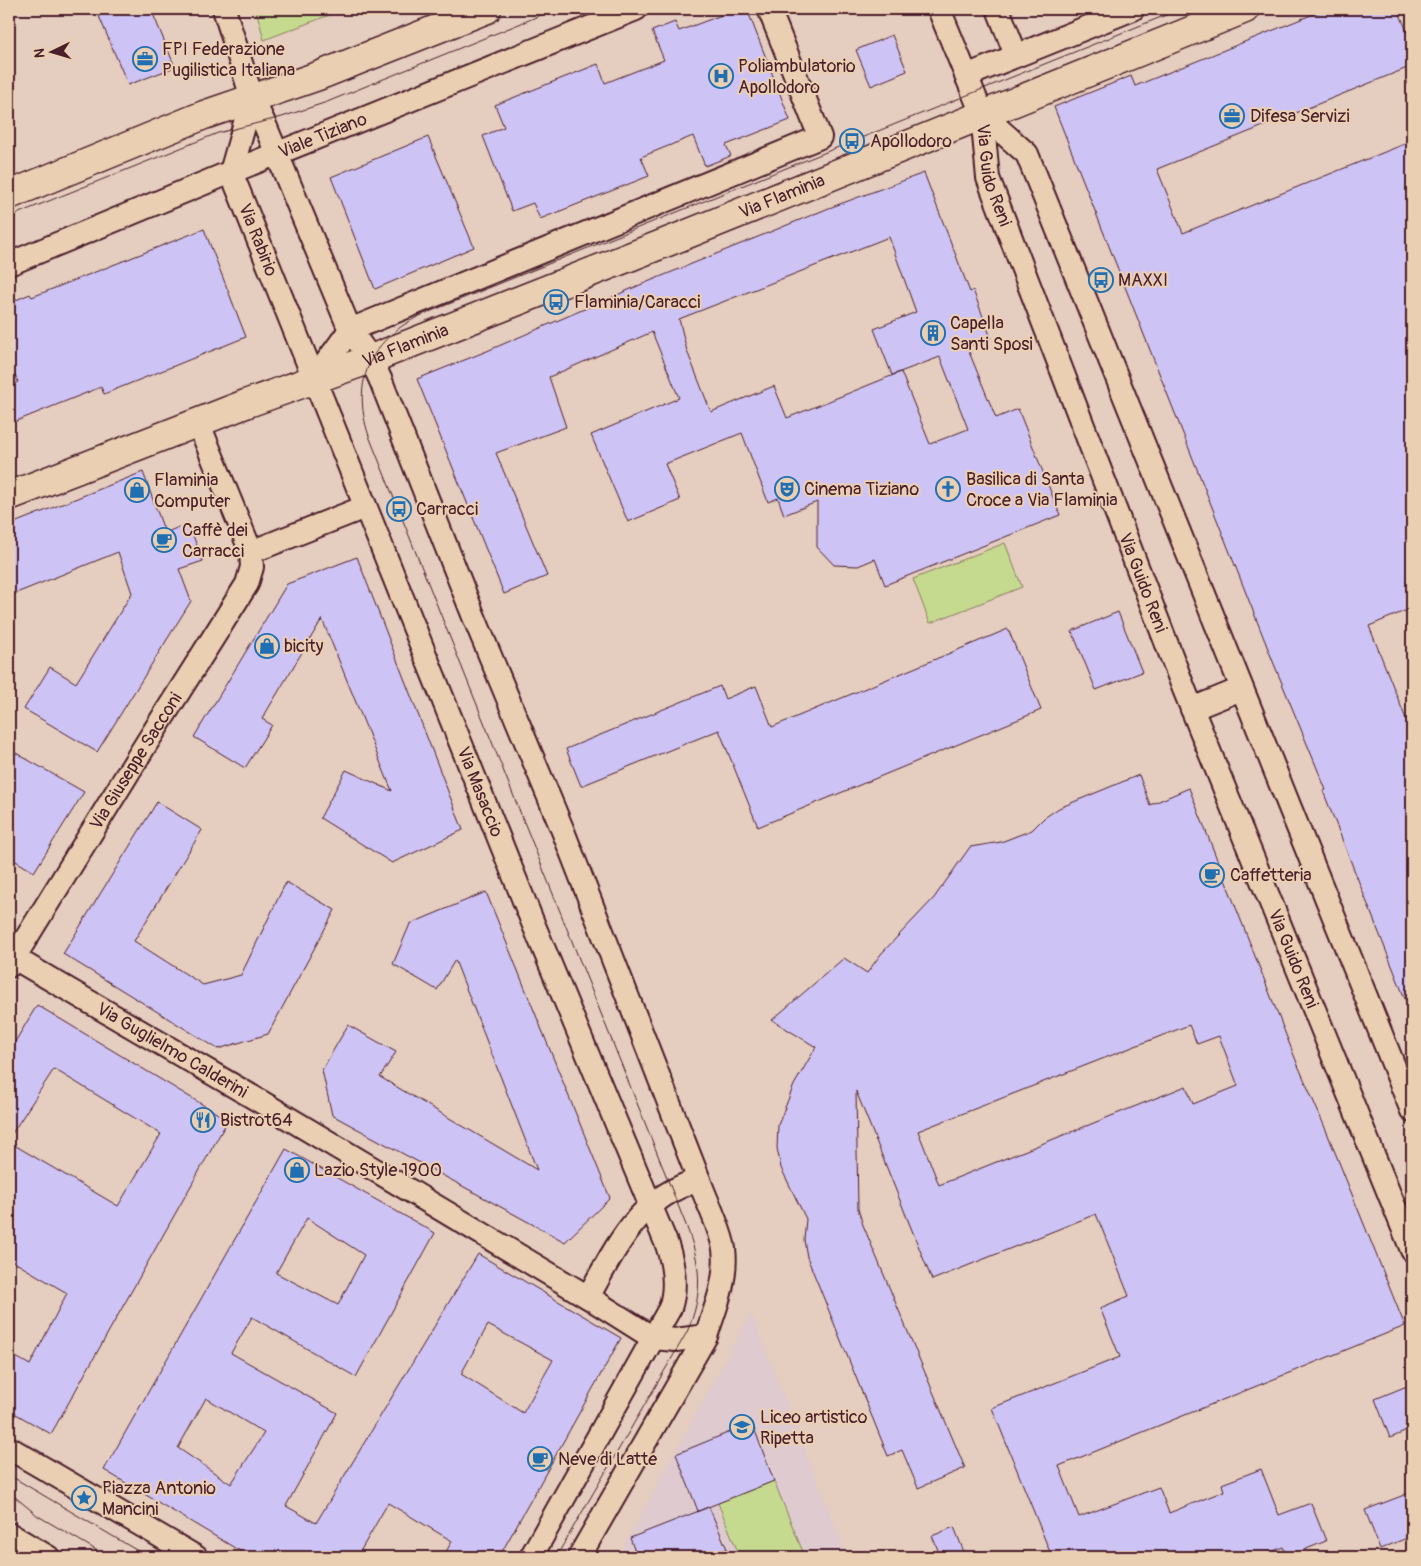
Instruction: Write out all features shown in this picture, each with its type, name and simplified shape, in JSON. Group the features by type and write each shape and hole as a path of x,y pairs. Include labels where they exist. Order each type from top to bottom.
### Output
{"street":[{"path":"224,9 252,98 265,124 350,330 371,359 381,381 477,626 563,831 722,1240 724,1259 718,1302 706,1336 580,1557"},
{"path":"9,195 204,115 318,76 487,9"},
{"name":"Viale Tiziano","path":"9,264 231,172 636,9"},
{"name":"Via Flaminia","path":"315,378 350,330 820,137 769,9"},
{"path":"939,9 982,114"},
{"path":"998,9 1016,55"},
{"name":"Via Flaminia","path":"9,496 198,422 371,359 708,226 1245,9"},
{"path":"966,76 1119,11"},
{"path":"231,172 252,98"},
{"name":"Via Guido Reni","path":"982,114 1027,154 1412,1111"},
{"name":"Via Guido Reni","path":"982,114 988,178 1192,709 1412,1250"},
{"name":"Via Rabirio","path":"231,172 291,324 315,378"},
{"name":"Via Masaccio","path":"315,378 529,914 667,1245 672,1262 674,1296 670,1308 531,1557"},
{"path":"198,422 251,552 365,507"},
{"name":"Via Giuseppe Sacconi","path":"10,960 247,584 251,574 251,552"},
{"path":"1192,709 1241,689"},
{"name":"Via Guglielmo Calderini","path":"10,960 263,1103 588,1297 653,1338"},
{"path":"588,1297 628,1231 649,1205 672,1190 699,1180"},
{"path":"653,1338 676,1340 706,1336"},
{"path":"9,1448 196,1557"},
{"path":"9,1534 48,1557"}],"shaded area":[{"name":"Liceo artistico Ripetta","path":"751,1313 847,1557 618,1557"}],"green space":[{"path":"256,9 345,9 264,40"},
{"path":"1005,543 1022,587 930,623 913,579"},
{"path":"774,1481 805,1557 740,1557 718,1503"}],"building":[{"path":"96,9 151,9 175,67 128,85"},
{"path":"738,9 747,9 790,120 726,145 731,156 705,166 693,136 641,157 649,176 540,219 533,203 512,211 483,136 504,127 495,105 598,64 605,83 664,60 652,31 675,22 679,31"},
{"path":"1326,9 1398,9 1412,44 1412,66 1157,169 1183,233 1412,141 1412,608 1369,626 1412,734 1411,1014 1323,791 1326,790 1274,664 1054,107 1131,76 1135,86"},
{"path":"892,35 907,71 871,86 856,50"},
{"path":"428,137 474,247 375,289 331,177"},
{"path":"924,173 970,292 973,290 991,338 967,347 996,418 1018,409 1060,515 885,585 875,559 858,566 834,565 817,547 817,502 784,515 778,498 768,502 742,433 665,464 680,500 628,522 591,435 679,398 652,332 549,377 566,427 496,453 547,576 504,594 417,379 829,208","holes":["889,237 916,312 874,329 892,375 940,357 968,429 930,444 901,372 787,418 774,386 711,412 687,351 679,319"]},
{"path":"204,229 246,337 104,394 101,387 9,424 9,386 18,382 9,360 9,303 30,294 32,297"},
{"path":"143,472 165,533 188,523 203,561 179,569 191,601 97,752 24,709 50,667 76,683 132,593 118,552 9,596 9,525"},
{"path":"357,557 463,830 392,863 320,818 346,770 392,791 322,619 262,719 272,725 245,768 194,737 287,584"},
{"path":"1118,612 1142,672 1096,690 1072,631"},
{"path":"1008,629 1041,710 758,827 719,730 581,786 566,749 720,686 725,699 756,686 772,727"},
{"path":"9,749 84,792 34,872 9,857"},
{"path":"1139,775 1150,805 1189,788 1297,1063 1405,1326 1059,1466 1079,1517 1159,1487 1169,1513 1224,1491 1222,1484 1261,1469 1279,1515 1311,1503 1326,1541 1287,1557 1283,1547 1259,1557 1052,1557 992,1408 1120,1357 1100,1308 1129,1296 1096,1214 932,1280 856,1091 858,1209 965,1468 918,1488 902,1450 888,1456 807,1257 804,1240 806,1219 781,1168 777,1148 778,1125 794,1085 816,1047 772,1020 844,958 867,973 881,954 934,898 970,847 1001,842 1032,830 1044,818 1059,808","holes":["1189,1025 1197,1044 1219,1036 1238,1086 1193,1104 1186,1086 939,1185 918,1131"]},
{"path":"157,802 202,830 134,941 203,985 241,975 286,882 335,910 268,1034 218,1049 63,954"},
{"path":"486,892 610,1198 565,1242 332,1115 322,1070 348,1025 396,1052 380,1077 537,1170 455,960 437,990 393,964 410,924"},
{"path":"37,1005 228,1120 51,1434 9,1410 9,1353 30,1365 67,1293 9,1259 9,1142 118,1206 161,1134 54,1069 9,1138 9,1052"},
{"path":"286,1149 435,1233 356,1377 252,1317 231,1353 337,1413 286,1506 316,1523 478,1254 621,1338 499,1557 443,1557 452,1541 388,1503 357,1557 250,1557 104,1470","holes":["307,1218 364,1255 338,1305 276,1273","488,1325 553,1360 523,1413 461,1374","206,1398 264,1433 231,1484 178,1448"]},
{"path":"1412,1384 1412,1429 1390,1438 1375,1399"},
{"path":"752,1423 774,1481 698,1511 676,1454"},
{"path":"1412,1492 1412,1536 1380,1549 1365,1510"},
{"path":"709,1507 727,1549 719,1552 721,1557 637,1557 630,1538"},
{"path":"954,1527 966,1557 941,1557 932,1536"}],"tram line":[{"path":"9,217 218,133 282,117 327,102 556,9"},
{"path":"556,1557 687,1332 696,1304 699,1278 695,1253 686,1225 369,436 362,397 364,379 370,363 379,348 391,335 424,314 1181,9"},
{"path":"9,1475 148,1557"},
{"path":"9,1492 38,1516 108,1557"}],"place":[{"name":"FPI Federazione Pugilistica Italiana","path":"145,59"},
{"name":"Poliambulatorio Apollodoro","path":"721,76"},
{"name":"Difesa Servizi","path":"1232,116"},
{"name":"Apollodoro","path":"852,141"},
{"name":"MAXXI","path":"1101,280"},
{"name":"Flaminia/Caracci","path":"556,302"},
{"name":"Capella Santi Sposi","path":"933,333"},
{"name":"Cinema Tiziano","path":"787,489"},
{"name":"Basilica di Santa Croce a Via Flaminia","path":"948,489"},
{"name":"Flaminia Computer","path":"137,490"},
{"name":"Carracci","path":"399,509"},
{"name":"Caffè dei Carracci","path":"164,540"},
{"name":"bicity","path":"267,646"},
{"name":"Caffetteria","path":"1212,875"},
{"name":"Bistrot64","path":"203,1120"},
{"name":"Lazio Style 1900","path":"297,1170"},
{"name":"Liceo artistico Ripetta","path":"742,1427"},
{"name":"Neve di Latte","path":"540,1459"},
{"name":"Piazza Antonio Mancini","path":"84,1498"}]}
